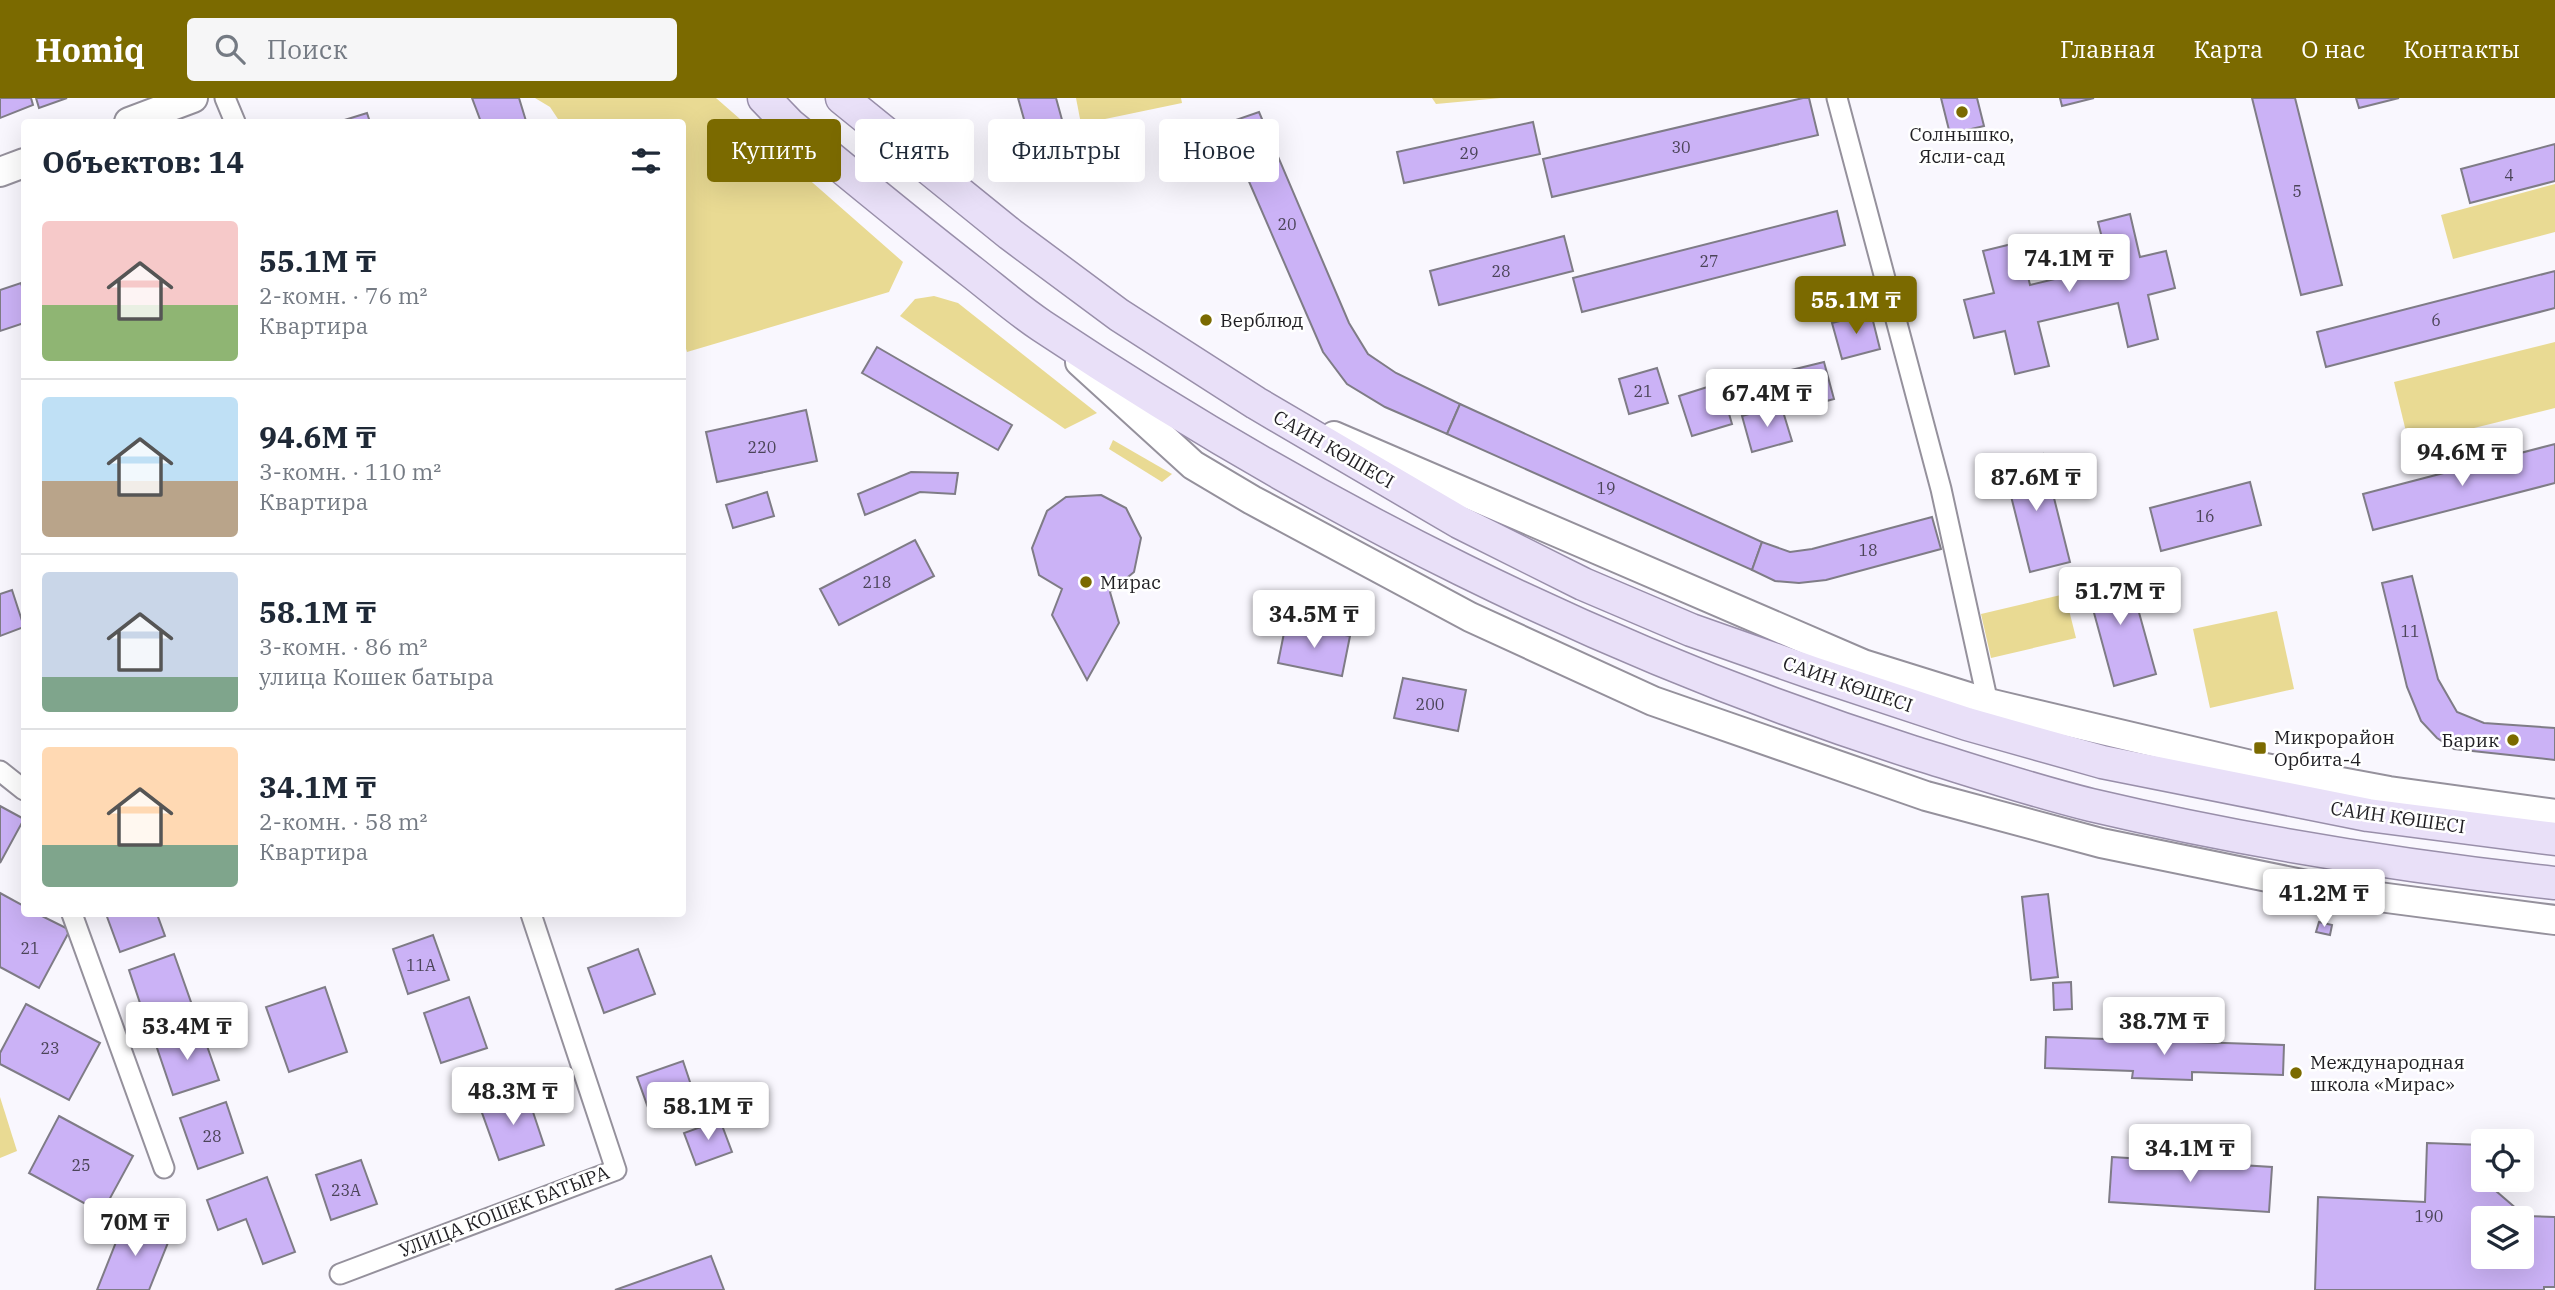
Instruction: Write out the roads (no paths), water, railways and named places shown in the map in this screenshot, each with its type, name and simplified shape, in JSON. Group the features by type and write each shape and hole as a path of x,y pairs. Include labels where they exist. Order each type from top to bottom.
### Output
{"main road":[{"path":"764,98 784,119"},
{"path":"842,98 1010,234 1119,315 1256,403"},
{"path":"841,166 1039,324 1266,465 1366,522 1559,618 1741,694 1900,748 2091,805 2280,845 2445,871 2555,883"},
{"name":"САИН КӨШЕСІ","path":"1256,403 1459,522 1583,584 1691,630 1813,673 1967,724 2102,762 2368,814 2555,839"}],"street":[{"path":"137,119 193,98"},
{"path":"225,98 233,119"},
{"path":"752,98 782,119"},
{"path":"1837,98 1941,489 1988,703"},
{"path":"0,172 21,164"},
{"path":"1039,324 1193,465 1252,500 1470,617 1653,701 1926,796 2101,843 2341,892 2555,920"},
{"name":"САИН КӨШЕСІ","path":"1256,403 1863,664 1988,703 2255,766 2389,791 2555,814"},
{"path":"0,771 21,788"},
{"path":"73,917 164,1168"},
{"name":"УЛИЦА КОШЕК БАТЫРА","path":"340,1274 616,1170 532,917"}],"place":[{"name":"Солнышко, Ясли-сад","path":"1962,112"},
{"name":"Верблюд","path":"1206,320"},
{"name":"Мирас","path":"1086,582"},
{"name":"Барик","path":"2513,740"},
{"name":"Микрорайон Орбита-4","path":"2260,748"},
{"name":"Международная школа «Мирас»","path":"2296,1073"}]}
